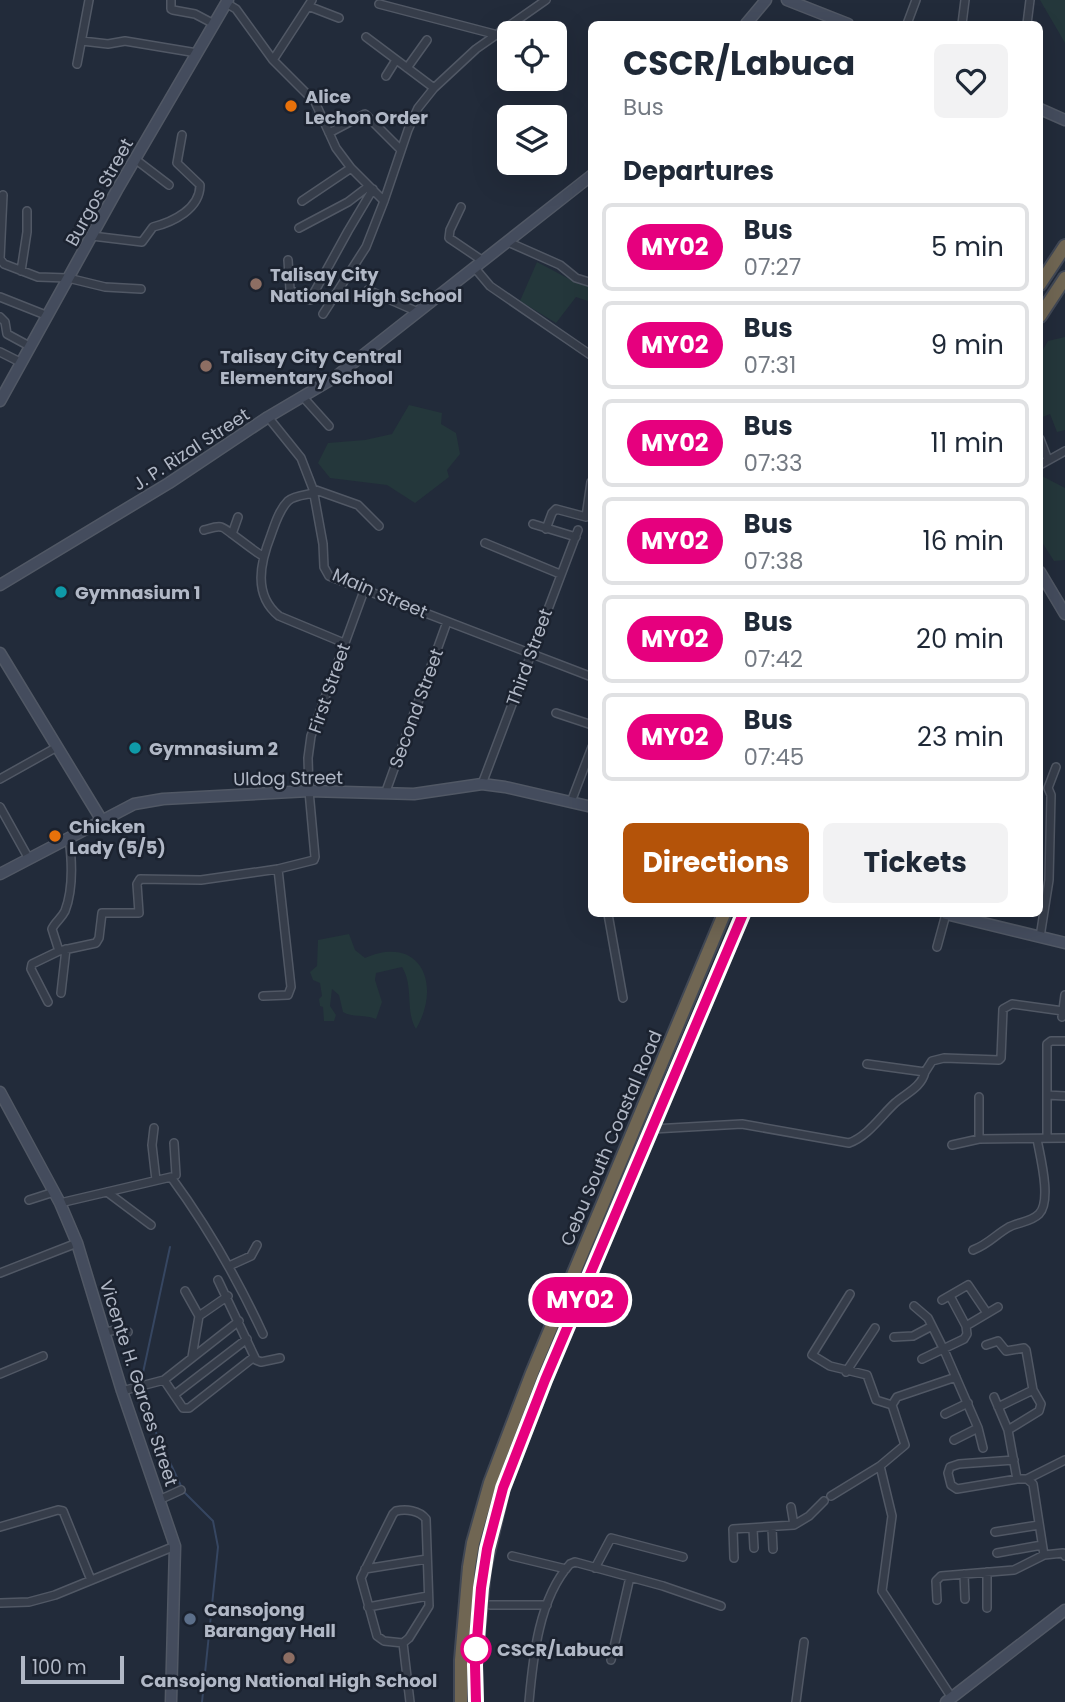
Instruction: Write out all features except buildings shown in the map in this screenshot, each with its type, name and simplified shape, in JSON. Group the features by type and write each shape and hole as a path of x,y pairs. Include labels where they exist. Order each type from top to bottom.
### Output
{"highway":[{"path":"1043,279 1065,246"},
{"path":"1043,311 1065,278"},
{"name":"Cebu South Coastal Road","path":"461,1702 460,1665 466,1592 473,1543 489,1483 532,1373 723,917"},
{"name":"Cebu South Coastal Road","path":"476,1702 475,1665 482,1582 487,1549 503,1488 545,1380 742,917"}],"street":[{"path":"76,64 89,0"},
{"path":"171,0 171,9 195,14 214,24"},
{"path":"323,314 366,247 418,108 434,89 494,34 546,0"},
{"path":"748,21 766,0"},
{"path":"787,0 840,21"},
{"path":"907,21 916,0"},
{"path":"962,21 965,0"},
{"path":"1027,21 1030,0"},
{"path":"227,1 236,9 273,60 315,102 329,133 351,168 384,201"},
{"name":"Burgos Street","path":"0,401 227,1"},
{"path":"273,60 310,3 339,18"},
{"path":"379,4 494,34"},
{"path":"366,37 434,89"},
{"path":"407,68 427,40"},
{"path":"82,41 108,44 125,41 197,53"},
{"path":"386,76 396,60"},
{"path":"1043,109 1065,120"},
{"path":"329,133 365,114 401,150"},
{"path":"92,236 142,242 153,227 171,223 189,208 197,197 200,185 177,163 182,135"},
{"path":"135,159 169,185"},
{"path":"302,201 351,168"},
{"name":"J. P. Rizal Street","path":"0,585 169,483 268,417 334,378 588,178"},
{"path":"299,228 371,188"},
{"path":"288,260 290,289 299,297 310,300 371,188"},
{"path":"3,195 0,259 4,264 38,277 68,278 105,286 141,289"},
{"path":"461,207 449,238 478,264 490,286 588,353"},
{"path":"21,271 27,211"},
{"path":"508,242 560,265 576,278 588,282"},
{"path":"368,290 418,312"},
{"path":"0,297 48,316"},
{"path":"0,317 5,323 7,334 31,347"},
{"path":"0,352 22,363"},
{"path":"303,397 329,426"},
{"name":"Main Street","path":"268,417 301,458 314,491 326,572 588,675"},
{"path":"1043,447 1048,460"},
{"path":"1043,463 1065,450"},
{"path":"344,643 272,611 264,596 260,578 263,556 274,525 288,501 314,491 358,505 379,526"},
{"path":"533,524 546,529 554,510 586,517 588,514"},
{"path":"232,534 238,517"},
{"path":"204,530 222,527 248,548 263,556"},
{"name":"Third Street","path":"482,784 577,533 546,529"},
{"path":"485,543 560,574"},
{"path":"1043,577 1065,614"},
{"name":"First Street","path":"278,869 312,862 316,857 309,791 308,758 311,736 365,588"},
{"name":"Second Street","path":"385,794 447,622"},
{"path":"0,653 101,819"},
{"path":"556,713 588,724"},
{"path":"0,779 57,747"},
{"path":"571,802 588,757"},
{"path":"1040,937 1049,880 1051,795 1044,789 1056,767"},
{"name":"Uldog Street","path":"0,874 101,819 134,804 163,799 309,791 414,794 482,784 588,806"},
{"path":"0,807 29,859"},
{"path":"61,993 63,950 52,929 62,916 68,901 71,855 69,838"},
{"path":"48,1002 31,966 33,962 63,950 98,941 102,912 139,913 137,884 140,879 201,880 278,869 291,992 288,995 263,996"},
{"path":"609,917 623,998"},
{"path":"937,947 945,917"},
{"path":"958,917 1065,943"},
{"path":"653,1129 742,1124 849,1143 857,1140 916,1087 923,1080 932,1061 944,1058 999,1060 1003,1009 1007,1006 1062,1014 1065,996"},
{"path":"1047,1138 1047,1044 1051,1041 1065,1041"},
{"path":"867,1064 925,1072"},
{"name":"Vicente H. Garces Street","path":"0,1092 60,1203 77,1243 122,1391 175,1546 171,1702"},
{"path":"1047,1095 1065,1096"},
{"path":"979,1097 979,1139"},
{"path":"154,1128 152,1145 156,1180"},
{"path":"952,1145 979,1139 1065,1138"},
{"path":"973,1250 988,1244 1015,1224 1030,1220 1041,1212 1045,1200 1037,1139"},
{"path":"174,1143 176,1175"},
{"path":"60,1203 171,1177 201,1217 263,1334"},
{"path":"29,1200 54,1192"},
{"path":"107,1192 151,1225"},
{"path":"0,1273 77,1243"},
{"path":"229,1266 251,1256 257,1245"},
{"path":"218,1280 228,1296 256,1360 261,1362 280,1357"},
{"path":"922,1359 964,1339 967,1334 966,1326 946,1298 968,1285 987,1313"},
{"path":"185,1291 199,1316 192,1357"},
{"path":"850,1294 812,1355 822,1363 846,1372 867,1375 876,1400 892,1405"},
{"path":"199,1316 228,1296"},
{"path":"915,1306 928,1318 944,1350 968,1403 983,1448"},
{"path":"966,1326 998,1307"},
{"path":"122,1391 164,1380 239,1321"},
{"path":"894,1337 913,1336 932,1326"},
{"path":"846,1372 875,1328"},
{"path":"104,1332 128,1332"},
{"path":"174,1395 247,1339"},
{"path":"986,1345 998,1341 1006,1351 1024,1348 1027,1350 1033,1390 1041,1404 1041,1408 1008,1430"},
{"path":"0,1374 43,1356"},
{"path":"164,1380 183,1408 189,1408 254,1357"},
{"path":"734,1558 733,1529 794,1525 809,1516 827,1499 880,1466 905,1445 892,1405 897,1396 956,1377"},
{"path":"998,1407 1033,1390"},
{"path":"994,1397 1008,1430 1017,1479"},
{"path":"945,1414 968,1403"},
{"path":"954,1440 978,1429"},
{"path":"1014,1460 959,1464 948,1469 953,1487 1017,1479 1030,1482 1065,1460"},
{"path":"880,1466 892,1517 882,1591 949,1700 1065,1610"},
{"path":"1030,1482 1044,1555"},
{"path":"159,1500 181,1490"},
{"path":"791,1507 794,1525"},
{"path":"404,1643 380,1639 361,1578 396,1511 407,1509 424,1516 428,1559 427,1611 404,1643 410,1702"},
{"path":"0,1527 58,1510 63,1511 91,1580"},
{"path":"995,1532 1040,1525"},
{"path":"772,1528 773,1549"},
{"path":"753,1529 754,1548"},
{"path":"595,1569 611,1538 682,1556"},
{"path":"997,1553 1042,1545"},
{"path":"0,1603 29,1602 55,1595 175,1546"},
{"path":"937,1600 937,1578 1013,1570 1044,1555 1063,1553 1065,1556"},
{"path":"512,1556 566,1569"},
{"path":"365,1569 428,1559"},
{"path":"529,1702 542,1614 566,1569 575,1562 721,1606"},
{"path":"986,1572 987,1608"},
{"path":"964,1574 965,1599"},
{"path":"611,1660 630,1577"},
{"path":"368,1607 428,1597"},
{"path":"490,1605 547,1605"},
{"path":"796,1702 804,1642"}],"green space":[{"path":"1040,0 1065,0 1065,43"},
{"path":"537,262 573,281 588,285 588,301 576,297 556,323 520,301"},
{"path":"1065,337 1065,430 1057,432 1050,414 1043,417 1043,350 1048,341"},
{"path":"409,405 442,413 441,424 456,433 460,454 447,470 449,477 415,503 387,485 330,478 318,463 328,443 365,440 392,434"},
{"path":"1043,477 1065,488 1065,560 1054,561 1043,544"},
{"path":"349,934 355,950 365,958 384,952 400,953 413,958 421,968 426,981 427,996 424,1012 416,1029 411,1014 408,982 402,967 376,973 375,980 382,1002 376,1019 343,1012 339,995 332,989 330,1006 336,1015 334,1021 324,1021 323,1007 320,1006 319,999 322,996 320,983 313,980 310,972 317,966 318,940"}],"waterway":[{"path":"141,1382 170,1247"},
{"path":"139,1389 138,1394 181,1486"},
{"path":"183,1491 213,1521 218,1547 202,1702"}],"bus line":[{"name":"MY02","path":"476,1702 475,1665 481,1588 487,1549 503,1488 545,1380 742,917"}],"place":[{"name":"Alice Lechon Order","path":"291,106"},
{"name":"Talisay City National High School","path":"256,284"},
{"name":"Talisay City Central Elementary School","path":"206,366"},
{"name":"Gymnasium 1","path":"61,592"},
{"name":"Gymnasium 2","path":"135,748"},
{"name":"Chicken Lady (5/5)","path":"55,836"},
{"name":"Cansojong Barangay Hall","path":"190,1619"},
{"name":"CSCR/Labuca","path":"476,1649"},
{"name":"Cansojong National High School","path":"289,1658"}]}
